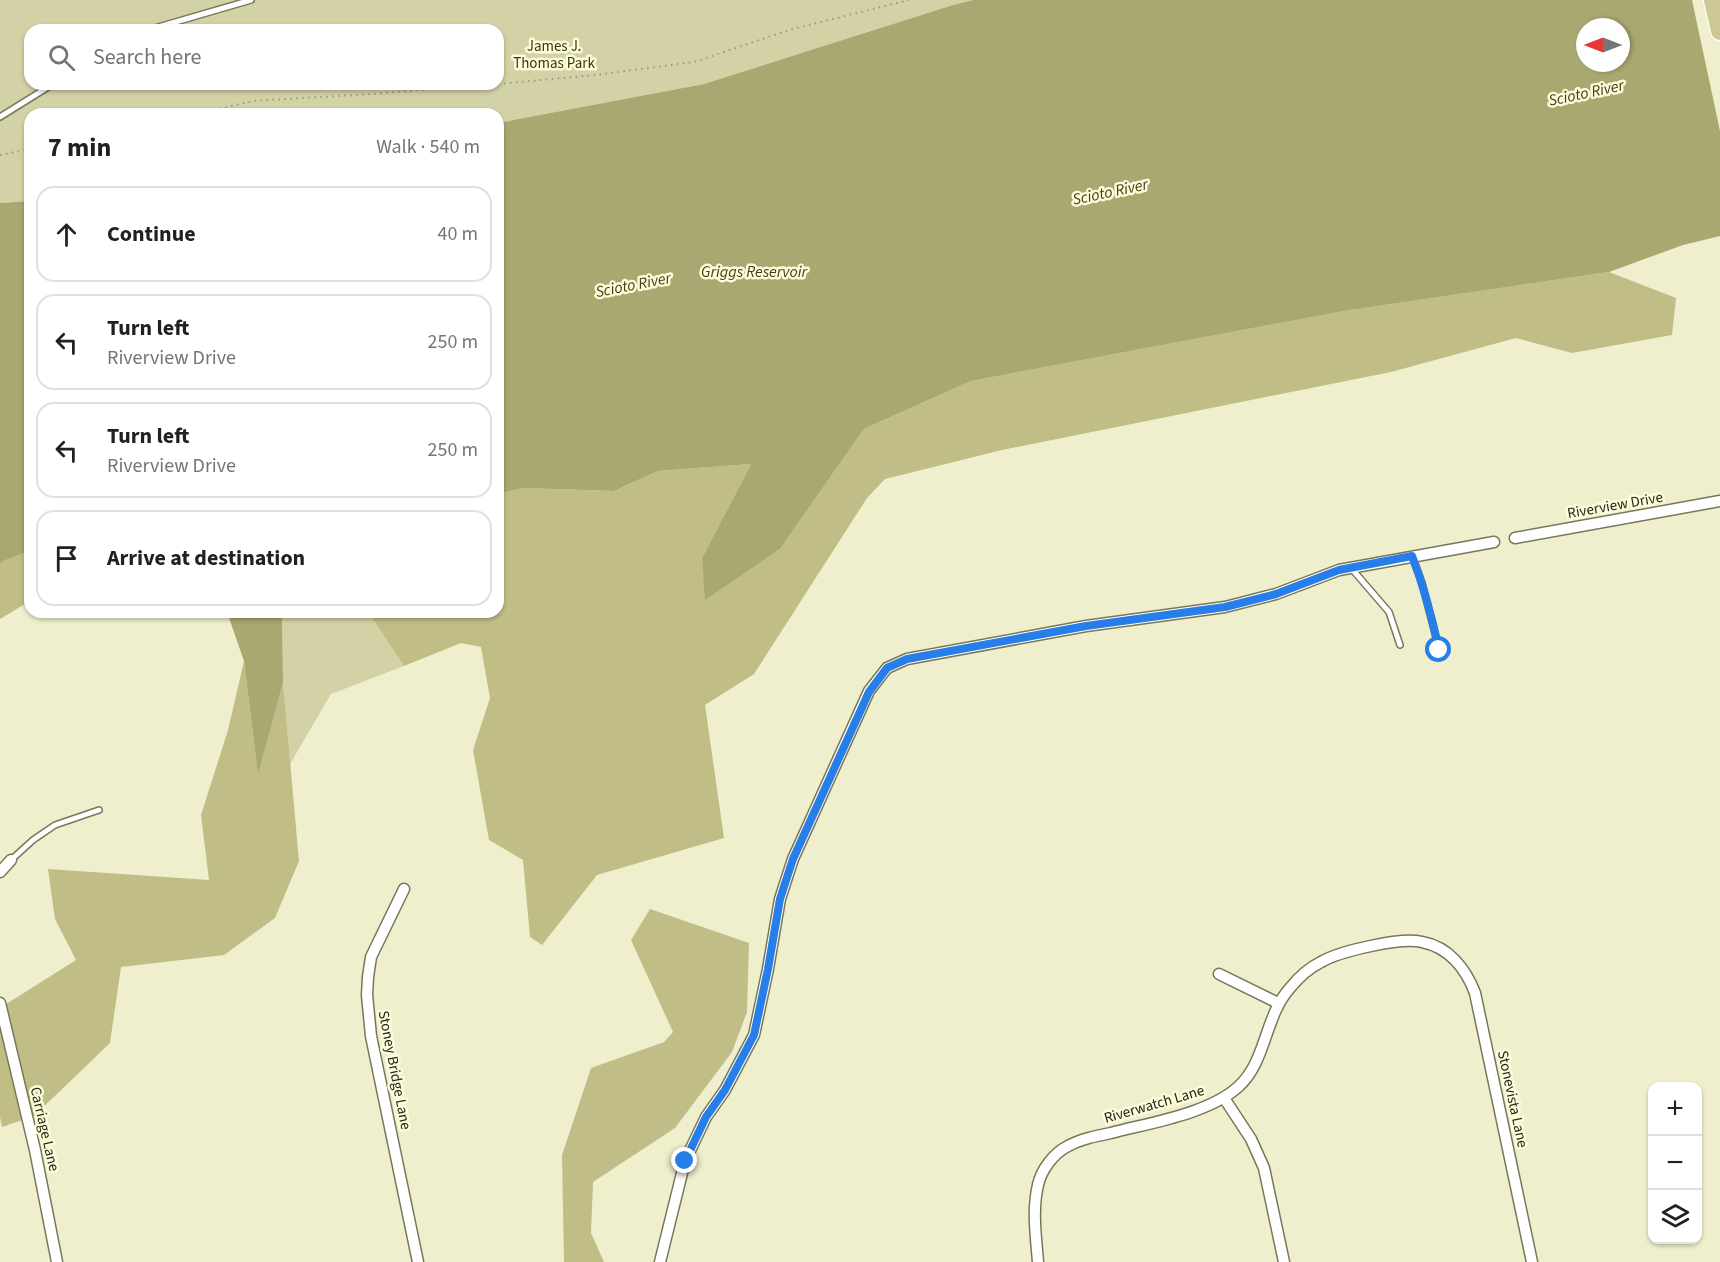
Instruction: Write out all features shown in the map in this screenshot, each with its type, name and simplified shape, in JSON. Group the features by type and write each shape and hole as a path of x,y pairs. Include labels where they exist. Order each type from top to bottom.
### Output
{"main road":[{"path":"1713,0 1720,31"}],"street":[{"name":"Riverview Drive","path":"1515,538 1720,501"},
{"path":"660,1262 685,1161 706,1117 725,1090 754,1035 780,899 793,859 869,692 887,668 907,659 1086,626 1225,607 1276,594 1339,570 1494,542"},
{"path":"0,872 11,860"},
{"name":"Stoney Bridge Lane","path":"404,889 371,957 367,995 371,1036 418,1262"},
{"name":"Riverwatch Lane","path":"1038,1262 1035,1207 1038,1183 1049,1162 1065,1148 1085,1139 1193,1112 1224,1098 1252,1071 1278,1003 1306,971 1322,961 1344,953 1396,942 1422,942 1446,952"},
{"name":"Stonevista Lane","path":"1446,952 1464,970 1475,993 1532,1262"},
{"path":"1219,974 1278,1003"},
{"name":"Carriage Lane","path":"0,1003 35,1150 57,1262"},
{"path":"1224,1098 1251,1138 1264,1168 1284,1262"}],"lane":[{"path":"169,24 251,0"},
{"path":"0,117 43,90"},
{"path":"1412,556 1425,592 1439,650"},
{"path":"1351,568 1389,612 1400,645"},
{"path":"11,860 33,840 55,825 99,810"}],"path":[{"path":"504,83 596,75 694,62 789,30 909,0"},
{"path":"222,108 253,101 421,90"},
{"path":"0,155 24,150"}],"green space":[{"name":"James J. Thomas Park","path":"0,0 973,0 704,84 504,122 504,108 24,108 24,201 0,203"},
{"path":"282,618 372,618 404,666 331,694 290,764 283,683"}],"shaded area":[{"path":"1609,272 1676,298 1672,335 1572,353 1516,338 1391,372 1002,450 885,479 867,498 754,674 705,705 724,838 597,875 542,945 530,937 523,860 489,840 473,750 490,698 481,647 461,643 404,666 372,618 504,618 504,493 523,488 614,491 658,471 751,464 702,558 706,599 780,549 864,429 971,381 1344,311"},
{"path":"24,553 24,605 0,619 0,564 4,560"},
{"path":"244,661 258,772 283,683 299,861 275,918 224,955 121,967 110,1043 34,1116 2,1127 0,1117 0,1008 76,960 55,919 48,869 209,880 201,815 228,730"},
{"path":"650,909 749,943 747,1012 732,1052 675,1128 593,1182 591,1233 604,1262 564,1262 562,1155 591,1068 664,1042 673,1032 631,940"}],"water":[{"name":"Griggs Reservoir","path":"973,0 1720,0 1720,236 1683,245 1609,272 1344,311 971,381 864,429 780,549 705,600 702,558 751,464 658,471 614,491 523,488 504,493 504,122 704,84"},
{"path":"24,201 24,553 0,564 0,203"},
{"path":"229,618 282,618 283,683 258,774 244,661"}],"pier":[{"path":"1692,0 1720,0 1720,131"}],"route":[{"path":"685,1161 706,1117 725,1090 754,1035 780,899 793,859 869,692 887,668 907,659 1086,626 1225,607 1276,594 1339,570 1412,556 1433,620 1439,650"}],"water label":[{"name":"Scioto River","path":"1586,92"},
{"name":"Scioto River","path":"1110,191"},
{"name":"Scioto River","path":"633,284"}]}
